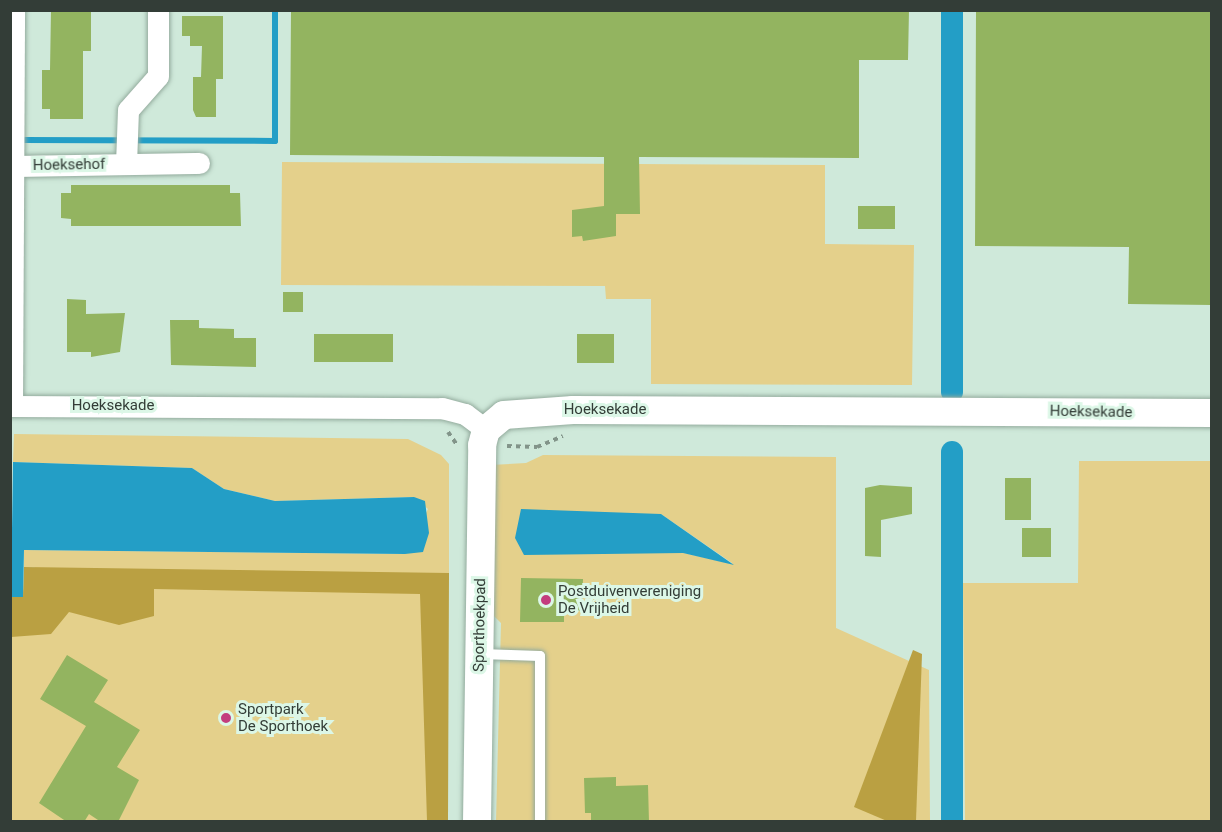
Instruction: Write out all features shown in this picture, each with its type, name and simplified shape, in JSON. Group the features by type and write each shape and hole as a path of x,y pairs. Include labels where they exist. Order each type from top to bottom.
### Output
{"street":[{"name":"Hoeksehof","path":"11,406 11,166 14,10"},
{"path":"127,148 128,110 158,76 158,10"},
{"name":"Hoeksehof","path":"11,166 127,148 199,163"},
{"name":"Hoeksekade","path":"11,406 442,408 465,414 486,430 504,415 528,411 1212,413"},
{"name":"Sporthoekpad","path":"477,822 486,430"}],"lane":[{"path":"480,654 540,656 540,822"}],"shaded area":[{"path":"282,162 825,165 825,244 914,245 912,385 651,384 651,299 606,299 605,286 281,285"},
{"name":"Sportpark De Sporthoek","path":"14,434 408,439 441,455 449,464 449,573 439,573 443,821 11,822 11,615 35,567 24,567 24,550 405,554 428,509 414,497 275,501 224,489 192,468 13,462"},
{"path":"543,455 836,457 836,628 929,670 930,821 496,821 501,623 492,614 490,465 526,463","holes":["661,514 732,563 684,553"]},
{"path":"1079,461 1211,461 1211,821 965,821 963,583 1078,583"},
{"path":"24,567 449,573 448,821 427,821 420,594 154,589 154,616 119,625 69,612 51,634 11,637 11,597 23,597"},
{"path":"913,650 922,654 916,821 887,821 854,807"}],"water":[{"path":"13,462 192,468 224,489 275,501 414,497 425,501 429,533 423,552 405,554 24,550 23,597 11,597"},
{"path":"521,509 661,514 734,565 683,553 524,555 515,538"}],"building":[{"path":"51,10 91,10 91,51 83,51 83,119 50,119 50,109 42,109 42,70 50,70"},
{"path":"291,10 909,10 908,60 859,60 859,158 639,157 640,214 616,214 616,236 583,241 582,236 572,237 572,210 604,206 604,157 290,155"},
{"path":"976,10 1212,10 1212,305 1128,304 1129,247 975,246"},
{"path":"182,16 223,16 223,79 216,79 216,117 196,117 193,110 193,77 201,77 202,46 190,46 190,36 182,36"},
{"path":"71,185 230,185 230,193 240,193 241,226 71,226 71,219 61,218 61,193 71,193"},
{"path":"858,206 895,206 895,229 858,229"},
{"path":"283,292 303,292 303,312 283,312"},
{"path":"67,299 86,300 86,314 125,313 120,352 91,357 91,352 67,352"},
{"path":"170,320 199,320 199,328 234,329 234,338 256,338 256,367 171,365"},
{"path":"314,334 393,334 393,362 314,362"},
{"path":"577,334 614,334 614,363 577,363"},
{"path":"1005,478 1031,478 1031,520 1005,520"},
{"path":"880,485 912,487 912,514 881,520 881,557 865,556 865,488"},
{"path":"1022,528 1051,528 1051,557 1022,557"},
{"path":"521,578 583,579 582,611 564,611 564,622 520,622"},
{"path":"67,655 108,680 94,702 140,730 117,767 139,780 118,822 101,822 89,814 84,822 67,822 39,803 86,726 40,699"},
{"path":"616,777 616,786 648,785 649,822 591,822 591,813 585,813 584,778"}],"waterway":[{"path":"23,140 275,141 275,10"},
{"path":"952,10 952,392"},
{"path":"952,452 952,822"}],"place":[{"name":"Postduivenvereniging De Vrijheid","path":"546,600"},
{"name":"Sportpark De Sporthoek","path":"226,718"}]}
